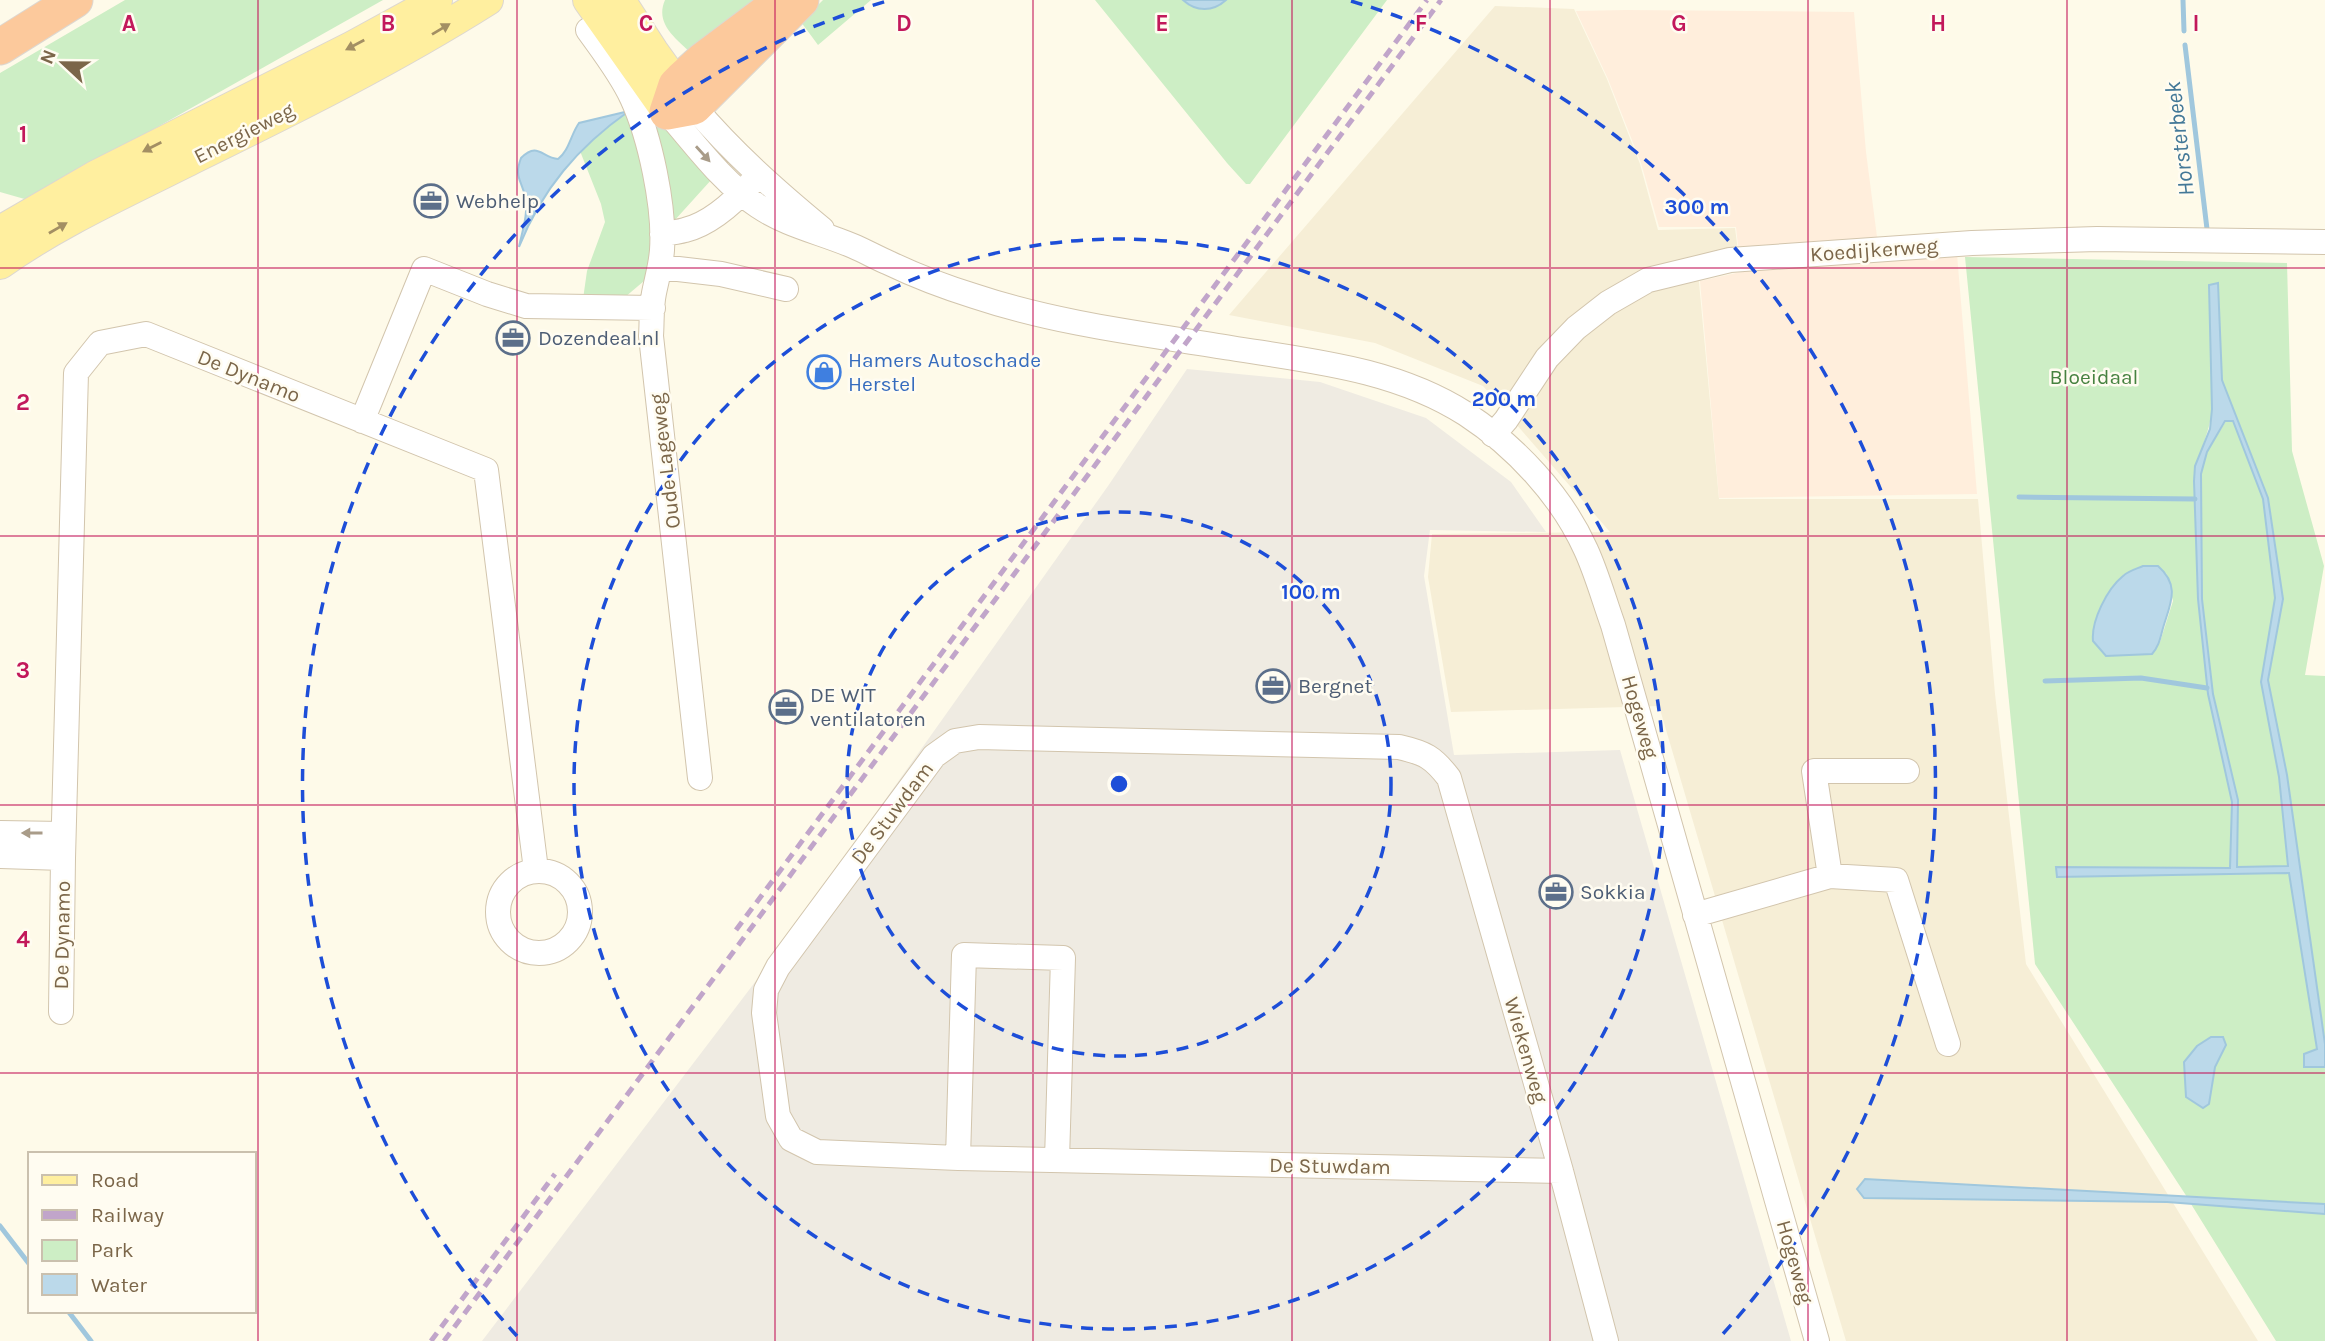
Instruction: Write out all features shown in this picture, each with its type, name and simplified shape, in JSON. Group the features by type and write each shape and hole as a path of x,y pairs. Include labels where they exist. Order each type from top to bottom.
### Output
{"highway":[{"path":"0,47 75,0"},
{"path":"679,101 703,60 783,0"},
{"path":"679,101 801,0"}],"main road":[{"name":"Energieweg","path":"0,231 94,176 353,46 437,0"},
{"name":"Energieweg","path":"0,264 95,208 273,119 419,41 488,0"},
{"path":"589,0 679,101"},
{"path":"620,0 679,101"}],"street":[{"name":"Oude Lageweg","path":"588,30 631,96 643,126 660,209 661,267 653,308 652,348 700,778"},
{"name":"Hogeweg","path":"679,101 704,155 833,238 926,280 1011,307 1122,331 1349,368 1388,378 1428,393 1467,414 1533,471 1560,505 1585,549 1617,638 1817,1341"},
{"path":"662,234 686,230 708,218 750,184"},
{"name":"Koedijkerweg","path":"1493,435 1547,358 1576,328 1608,303 1648,281 1730,260 1972,243 2097,239 2325,242"},
{"path":"661,267 721,274 786,289"},
{"path":"362,421 424,270 526,306 653,308"},
{"name":"De Dynamo","path":"61,1012 76,373 100,343 146,334 486,470 536,870"},
{"name":"De Stuwdam","path":"1437,762 1421,752 1399,747 979,737 955,741 934,756 778,967 766,990 764,1013 778,1116 791,1139 817,1152 958,1158 1561,1171"},
{"name":"Wiekenweg","path":"1437,762 1449,778 1561,1171 1606,1341"},
{"path":"1830,876 1814,771 1907,771"},
{"path":"0,833 63,846"},
{"name":"De Dynamo","path":"0,856 63,846"},
{"path":"1695,915 1830,876 1895,880 1948,1044"},
{"path":"958,1158 964,955 1063,958 1057,1160"}],"shaded area":[{"path":"1495,6 1574,9 1607,79 1640,164 1658,230 1735,228 1738,251 1697,261 1719,499 1978,499 1995,694 2026,964 2258,1341 1846,1341 1659,706 1451,712 1428,577 1432,534 1610,532 1483,386 1375,343 1229,315"},
{"path":"1576,11 1854,12 1866,152 1880,260 1957,254 1977,494 1719,498 1700,281 1741,272 1736,227 1659,227 1641,163 1608,79"},
{"path":"1187,369 1320,382 1426,418 1511,482 1546,532 1430,530 1424,576 1454,755 1620,750 1791,1341 482,1341 765,969 1108,486"}],"green space":[{"path":"125,0 383,0 28,200 0,192 0,73"},
{"path":"665,0 770,0 694,56 665,24 662,9"},
{"path":"823,0 871,0 818,45 801,22"},
{"path":"1095,0 1183,0 1188,5 1219,6 1226,0 1387,0 1250,184 1246,184"},
{"path":"629,111 652,212 650,258 644,281 618,303 583,299 587,271 605,222 601,204 580,151"},
{"path":"661,115 712,179 674,221 654,125"},
{"name":"Bloeidaal","path":"1965,257 2287,263 2292,451 2324,566 2305,675 2325,676 2325,1044 2287,775 2268,680 2283,598 2268,498 2222,380 2218,283 2209,286 2212,409 2194,481 2198,599 2208,694 2232,802 2230,868 2056,868 2057,877 2289,872 2317,1050 2304,1067 2325,1067 2325,1204 2187,1197 2035,964","holes":["2166,573 2173,601 2160,642 2152,654 2092,635 2107,597 2124,574","2211,1037 2222,1037 2226,1045 2215,1067 2197,1046"]},
{"path":"2233,420 2263,499 2275,598 2261,682 2279,777 2288,866 2237,868 2238,800 2213,694 2202,599 2201,474 2207,452 2226,421"},
{"path":"2191,1204 2325,1214 2325,1341 2276,1341"}],"water":[{"path":"1183,0 1226,0 1216,7 1204,9 1193,7"},
{"path":"629,111 594,139 550,188 519,247 526,209 518,174 521,158 536,151 558,159 565,152 579,123"},
{"path":"2218,283 2222,380 2268,498 2283,599 2268,680 2287,775 2325,1044 2325,1067 2304,1067 2304,1054 2317,1049 2289,873 2057,877 2056,867 2230,868 2232,802 2208,694 2198,599 2194,481 2195,466 2210,429 2212,409 2209,285","holes":["2225,421 2233,421 2263,499 2275,598 2261,682 2279,777 2288,866 2237,867 2238,800 2213,694 2202,599 2201,474 2207,452"]},
{"path":"2143,566 2158,566 2165,573 2172,588 2171,603 2158,645 2152,654 2106,656 2093,641 2097,615 2117,582 2127,573"},
{"path":"2211,1037 2223,1037 2226,1045 2215,1067 2209,1104 2203,1108 2186,1097 2184,1062 2197,1046"},
{"path":"1865,1179 2325,1204 2325,1214 2167,1202 1864,1198 1857,1189"}],"waterway":[{"name":"Horsterbeek","path":"2183,0 2184,31"},
{"name":"Horsterbeek","path":"2185,45 2207,229"},
{"path":"2019,497 2195,499"},
{"path":"2045,681 2141,678 2207,688"},
{"path":"0,1226 28,1262"},
{"path":"70,1313 91,1341"}],"railway":[{"path":"736,930 1427,0"},
{"path":"444,1341 1441,0"},
{"path":"431,1341 555,1174"}],"place":[{"name":"Webhelp","path":"431,201"},
{"name":"Dozendeal.nl","path":"513,338"},
{"name":"Hamers Autoschade Herstel","path":"824,372"},
{"name":"Bergnet","path":"1273,686"},
{"name":"DE WIT ventilatoren","path":"786,707"},
{"name":"Sokkia","path":"1556,892"}]}
